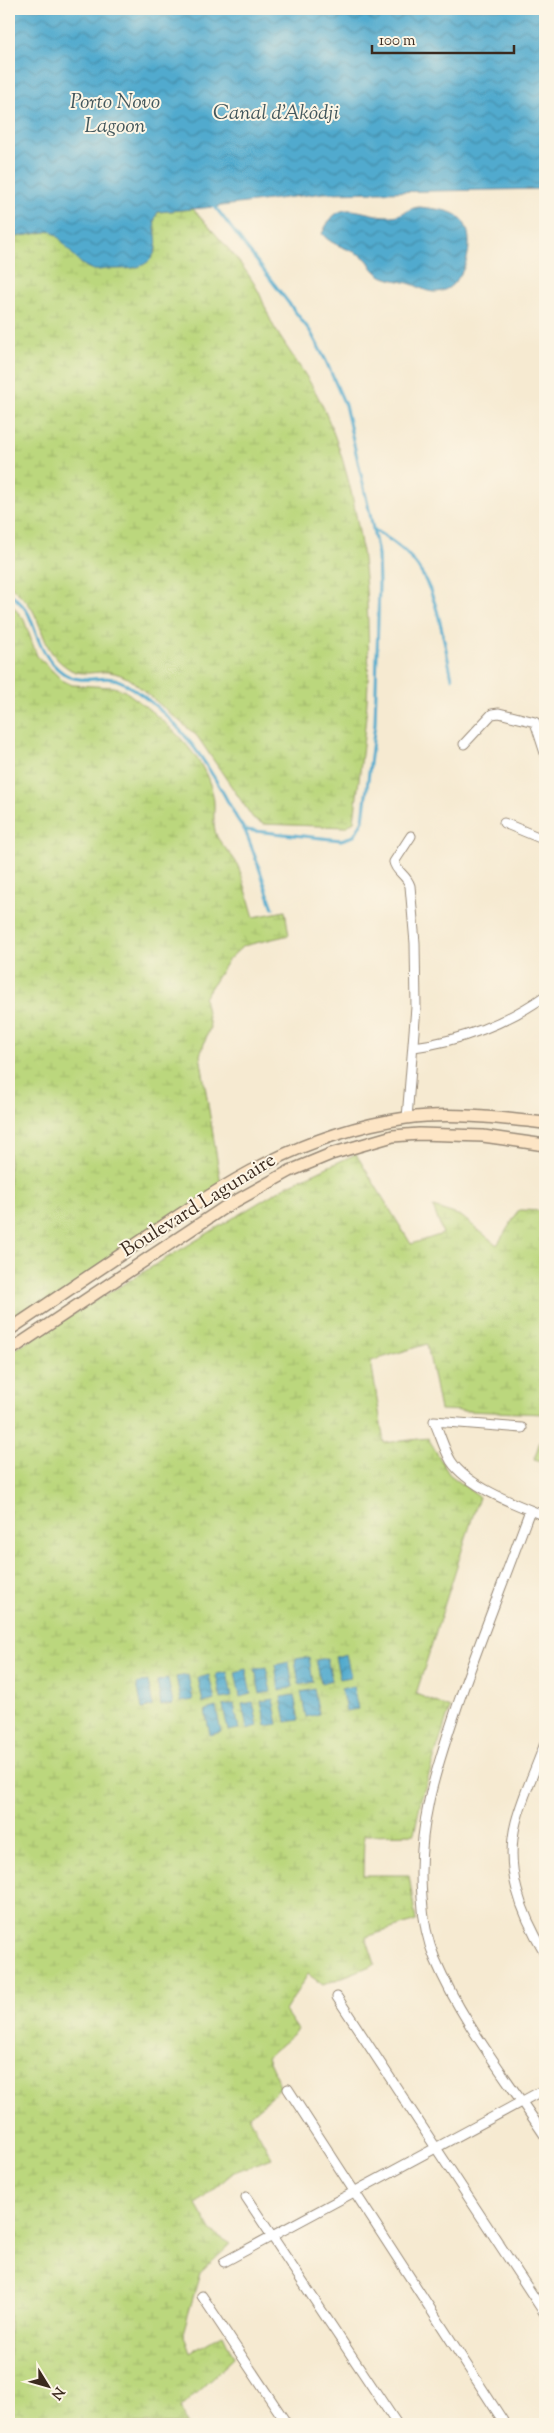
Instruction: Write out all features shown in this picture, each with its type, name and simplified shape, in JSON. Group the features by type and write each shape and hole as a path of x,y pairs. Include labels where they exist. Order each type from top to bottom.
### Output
{"main road":[{"name":"Boulevard Lagunaire","path":"9,1330 213,1192 284,1153 328,1137 407,1118 488,1116 545,1123"},
{"name":"Boulevard Lagunaire","path":"9,1351 225,1207 290,1171 331,1154 393,1136 419,1134 484,1136 545,1145"}],"street":[{"path":"464,744 492,714 499,712 535,722 545,752"},
{"path":"504,823 545,840"},
{"path":"407,1118 414,1047 415,944 410,886 408,879 394,866 394,862 411,836"},
{"path":"414,1047 456,1040 510,1016 545,996"},
{"path":"522,1428 434,1421 451,1461 458,1470 474,1483 545,1516"},
{"path":"530,1510 484,1628 434,1774 420,1851 422,1908 434,1958 461,2012 545,2136"},
{"path":"545,1743 516,1821 512,1842 514,1877 518,1897 531,1929 545,1952"},
{"path":"337,1997 545,2314"},
{"path":"288,2089 505,2424"},
{"path":"224,2262 545,2089"},
{"path":"246,2197 397,2424"},
{"path":"202,2296 287,2424"}],"green space":[{"path":"193,209 234,256 255,285 274,327 318,396 337,442 348,480 363,558 367,598 368,677 366,715 354,821 346,827 263,824 253,818 197,736 131,680 109,672 76,672 62,664 50,650 30,606 9,584 9,238 51,231 58,236 80,261 156,248 154,218 158,212"},
{"path":"9,601 24,620 37,656 62,680 72,685 114,687 125,691 165,723 190,749 208,779 213,795 215,832 239,868 254,917 285,911 289,935 243,946 228,960 204,998 210,1027 200,1055 223,1196 9,1326"},
{"path":"356,1154 411,1244 443,1234 433,1207 461,1216 497,1245 519,1210 545,1211 545,1414 440,1410 427,1344 371,1361 384,1443 428,1438 449,1474 479,1497 416,1694 450,1708 421,1800 414,1834 364,1835 363,1875 409,1875 416,1921 366,1937 375,1964 323,1985 308,1974 285,2011 298,2030 267,2057 281,2088 249,2116 272,2158 234,2172 196,2204 212,2232 231,2244 200,2273 183,2333 190,2353 223,2334 234,2358 181,2407 187,2424 9,2424 9,1353 288,1185"},
{"path":"545,1425 545,1463 534,1460"}],"water":[{"name":"Porto Novo Lagoon","path":"9,9 545,9 545,189 324,193 158,212 155,220 157,243 153,256 149,261 137,267 93,270 81,263 51,231 9,238"},
{"path":"420,207 452,213 460,218 466,227 469,238 469,251 466,263 453,284 444,290 433,292 383,277 374,270 365,258 331,242 322,234 329,221 336,214 343,211 351,210 391,216"},
{"path":"346,1654 351,1677 340,1679 335,1657"},
{"path":"309,1657 313,1682 299,1685 295,1659"},
{"path":"327,1658 332,1680 321,1683 316,1660"},
{"path":"289,1662 293,1687 279,1690 275,1665"},
{"path":"266,1667 271,1692 260,1694 255,1669"},
{"path":"246,1669 251,1694 240,1697 235,1672"},
{"path":"227,1672 232,1697 221,1699 216,1674"},
{"path":"188,1675 193,1700 181,1702 176,1677"},
{"path":"209,1675 215,1700 203,1703 198,1678"},
{"path":"168,1679 173,1704 161,1706 157,1681"},
{"path":"148,1681 153,1706 142,1709 137,1684"},
{"path":"353,1686 358,1709 346,1711 341,1689"},
{"path":"314,1689 319,1714 306,1717 301,1692"},
{"path":"294,1695 299,1720 286,1722 281,1697"},
{"path":"273,1699 278,1724 266,1726 261,1701"},
{"path":"253,1702 258,1726 247,1729 242,1704"},
{"path":"234,1704 239,1729 228,1731 223,1706"},
{"path":"216,1707 221,1732 210,1735 205,1710"}],"waterway":[{"path":"213,204 310,331 326,361 345,405 378,554 379,585 375,724 363,820 354,836 341,840 245,830"},
{"path":"374,530 394,542 407,554 428,584 438,615 452,678"},
{"path":"9,592 29,615 45,654 63,673 78,679 108,678 122,682 158,708 188,739 212,774 235,816 245,830 273,908"}],"water label":[{"name":"Canal d'Akôdji","path":"276,114"}]}
